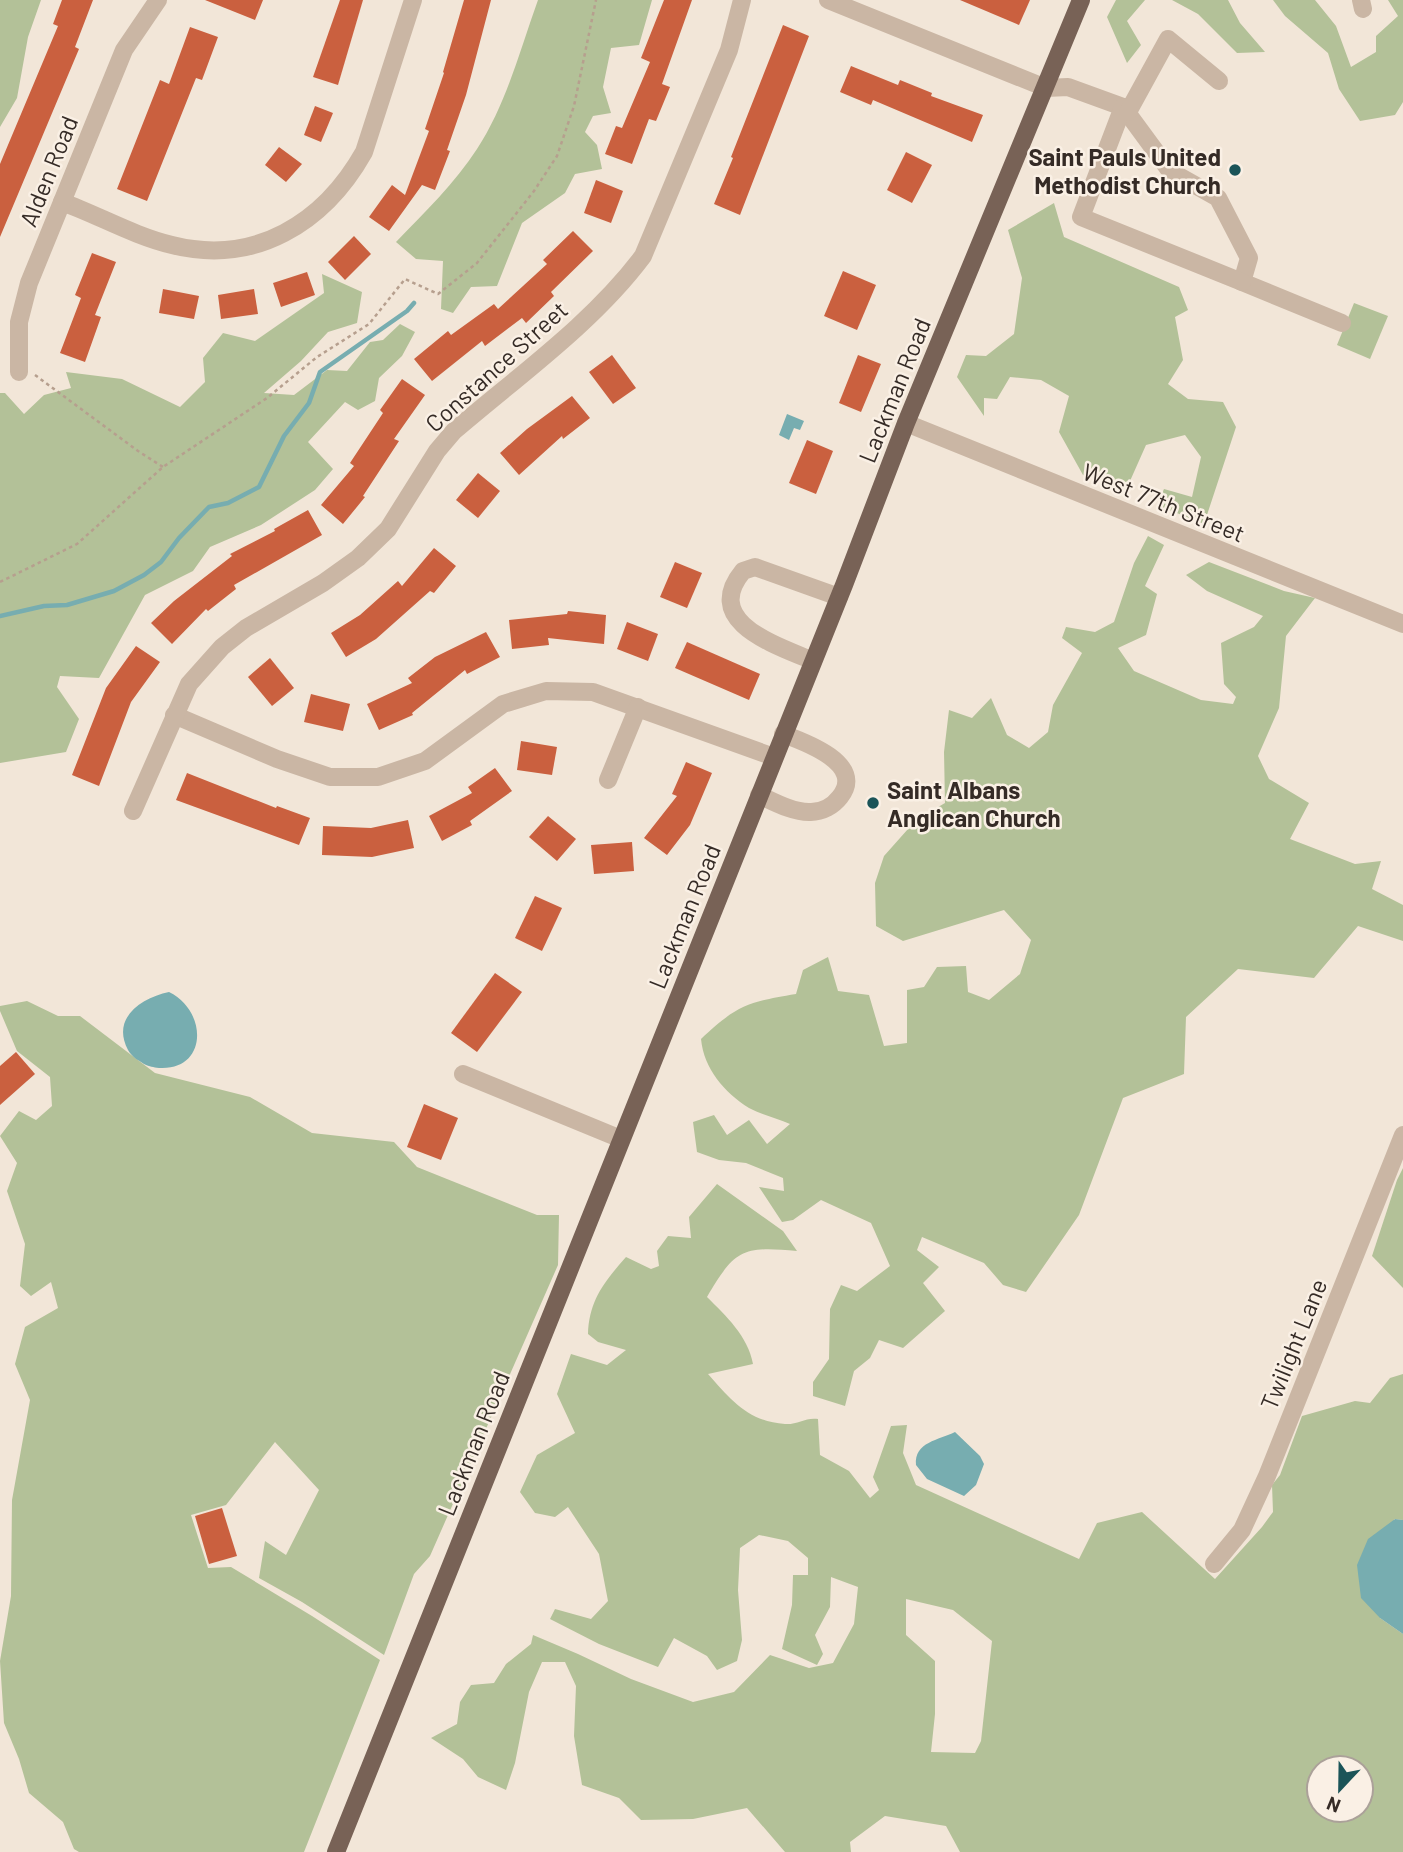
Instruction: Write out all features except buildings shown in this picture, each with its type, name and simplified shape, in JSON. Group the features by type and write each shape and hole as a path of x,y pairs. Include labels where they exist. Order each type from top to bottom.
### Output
{"main road":[{"name":"Lackman Road","path":"336,1852 839,597 906,423 1081,0"}],"street":[{"name":"Alden Road","path":"19,372 19,323 22,305 124,50 158,0"},
{"path":"62,202 157,241 188,248 230,251 292,230 331,199 364,152 413,0"},
{"name":"Constance Street","path":"133,811 189,684 222,647 246,628 323,583 358,558 388,530 437,451 454,430 600,308 622,285 643,256 729,50 742,0"},
{"path":"828,0 1046,88 1068,86 1125,109 1170,171 1218,198 1249,258 1242,282"},
{"path":"1219,81 1168,38 1125,109 1082,217 1342,323"},
{"name":"West 77th Street","path":"906,423 1403,624"},
{"path":"813,661 761,637 742,625 731,609 730,595 743,571 755,567 839,597"},
{"path":"174,715 277,759 330,777 378,776 425,761 503,704 546,691 593,692 774,757"},
{"path":"608,780 638,707"},
{"path":"758,795 810,813 827,808 842,794 845,787 843,772 832,757 820,748 783,734"},
{"path":"463,1074 621,1139"},
{"name":"Twilight Lane","path":"1214,1564 1242,1530 1266,1476 1403,1135"}],"path":[{"path":"0,582 76,544 163,467 267,398 317,357 369,324 405,279 438,293 477,263 534,191 557,156 574,106 596,0"},
{"path":"19,372 33,373 138,452 163,467"}],"green space":[{"path":"0,0 41,0 28,37 17,98 0,127"},
{"path":"538,0 652,0 639,45 611,48 603,87 611,113 593,116 585,132 597,145 602,169 575,174 565,193 522,223 497,286 471,287 453,313 441,309 443,261 416,259 396,242 459,174 487,132 512,77"},
{"path":"1116,0 1145,0 1127,21 1141,45 1127,63 1107,17"},
{"path":"1172,0 1228,0 1240,23 1265,52 1237,53 1198,14"},
{"path":"1273,0 1315,0 1336,26 1351,67 1376,52 1376,36 1398,16 1388,0 1403,0 1403,102 1395,115 1360,121 1339,89 1328,53 1285,16"},
{"path":"1054,203 1064,237 1179,287 1188,310 1175,317 1183,360 1168,384 1188,399 1223,402 1236,427 1204,524 1157,505 1164,489 1192,497 1201,457 1185,435 1146,445 1126,490 1083,475 1059,432 1069,396 1041,380 1010,377 997,399 984,398 984,416 957,377 966,355 986,356 1014,334 1022,278 1008,230"},
{"path":"322,274 362,292 357,323 328,332 301,361 264,393 294,395 327,370 347,371 370,342 383,340 400,324 415,332 402,356 379,378 375,401 358,410 345,402 308,442 333,469 315,490 261,525 210,547 193,571 145,595 99,678 60,676 57,687 79,719 66,752 0,763 0,393 5,393 24,414 44,395 71,388 66,372 122,379 180,407 205,382 203,358 223,333 255,341 324,293"},
{"path":"1354,303 1388,316 1370,359 1337,345"},
{"path":"1148,536 1164,545 1145,586 1157,594 1146,635 1118,648 1134,671 1201,700 1233,704 1236,697 1224,684 1221,643 1254,627 1263,616 1207,591 1186,575 1209,562 1284,591 1315,598 1286,636 1279,708 1258,756 1269,779 1309,803 1290,839 1355,864 1381,861 1372,889 1403,905 1403,941 1358,926 1314,978 1238,969 1186,1017 1184,1074 1123,1098 1079,1215 1026,1292 1003,1285 984,1263 922,1237 917,1250 939,1267 923,1283 945,1311 903,1348 879,1340 870,1358 854,1371 845,1406 813,1396 813,1382 829,1359 830,1309 841,1285 857,1291 890,1266 871,1223 821,1200 793,1220 782,1222 759,1187 784,1191 783,1178 746,1163 719,1160 697,1152 693,1122 714,1115 727,1135 749,1120 767,1144 790,1124 759,1113 731,1095 711,1070 701,1039 724,1019 744,1007 796,994 803,970 828,957 838,991 869,995 884,1046 907,1043 907,990 924,987 937,967 966,966 968,992 989,1000 1020,974 1031,940 1004,910 903,941 876,926 875,883 884,856 916,820 945,803 944,752 949,710 972,718 991,698 1007,735 1029,748 1048,732 1053,705 1082,653 1062,638 1066,627 1095,632 1114,622 1134,563"},
{"path":"27,1001 58,1016 80,1016 155,1073 250,1097 312,1133 394,1142 417,1167 537,1215 559,1215 558,1265 430,1556 414,1574 384,1655 302,1602 259,1578 265,1541 286,1555 319,1490 275,1442 226,1505 191,1515 208,1568 231,1567 380,1660 304,1852 79,1852 74,1849 63,1822 29,1793 4,1723 0,1661 11,1596 12,1500 30,1400 15,1364 25,1327 58,1308 51,1282 31,1296 20,1286 25,1244 7,1191 17,1163 0,1136 19,1111 36,1120 52,1106 50,1077 17,1051 0,1011 0,1006"},
{"path":"1403,1168 1403,1288 1372,1256"},
{"path":"717,1184 783,1231 797,1251 764,1249 742,1254 725,1269 707,1297 729,1319 741,1336 753,1364 708,1374 733,1401 751,1414 772,1422 789,1424 818,1419 820,1455 849,1471 870,1498 879,1490 873,1477 891,1426 907,1425 903,1453 916,1485 1079,1559 1097,1523 1142,1512 1215,1579 1273,1512 1272,1485 1280,1475 1302,1416 1355,1401 1370,1403 1390,1378 1403,1374 1403,1520 1394,1519 1380,1618 1403,1634 1403,1852 960,1852 946,1826 885,1816 850,1842 851,1852 785,1852 747,1808 693,1819 641,1820 619,1798 582,1785 574,1736 576,1686 565,1662 542,1662 529,1692 515,1763 506,1790 478,1777 463,1759 431,1738 457,1724 460,1702 471,1685 494,1683 506,1664 531,1644 533,1635 631,1679 693,1702 734,1692 770,1655 809,1668 833,1663 854,1624 858,1587 831,1577 830,1607 815,1635 823,1654 817,1665 782,1649 792,1605 793,1575 808,1575 808,1558 788,1541 759,1535 740,1548 738,1590 742,1640 737,1661 717,1670 707,1656 674,1638 658,1667 599,1644 550,1619 555,1609 591,1619 608,1601 599,1554 568,1507 555,1517 535,1513 520,1492 537,1455 575,1433 557,1394 571,1354 607,1365 626,1350 598,1342 588,1334 591,1311 600,1292 626,1257 651,1269 659,1266 657,1251 668,1236 691,1238 689,1217","holes":["906,1599 953,1610 992,1641 981,1741 975,1753 931,1752 935,1714 935,1661 906,1635"]}],"water":[{"path":"787,414 804,421 800,430 794,428 789,440 779,435"},
{"path":"169,992 191,1012 197,1038 194,1050 187,1060 175,1066 152,1067 130,1052 124,1039 123,1028 126,1019 139,1005"},
{"path":"955,1432 980,1456 984,1464 976,1485 964,1496 927,1479 916,1465 916,1457 923,1447"},
{"path":"1395,1519 1403,1520 1403,1634 1380,1618 1361,1598 1357,1565 1368,1539"}],"waterway":[{"path":"0,616 44,606 67,605 114,591 144,575 161,562 179,538 209,507 228,503 259,487 284,436 309,403 320,372 407,311 414,303"}],"place":[{"name":"Saint Pauls United Methodist Church","path":"1235,170"},
{"name":"Saint Albans Anglican Church","path":"873,803"}]}
